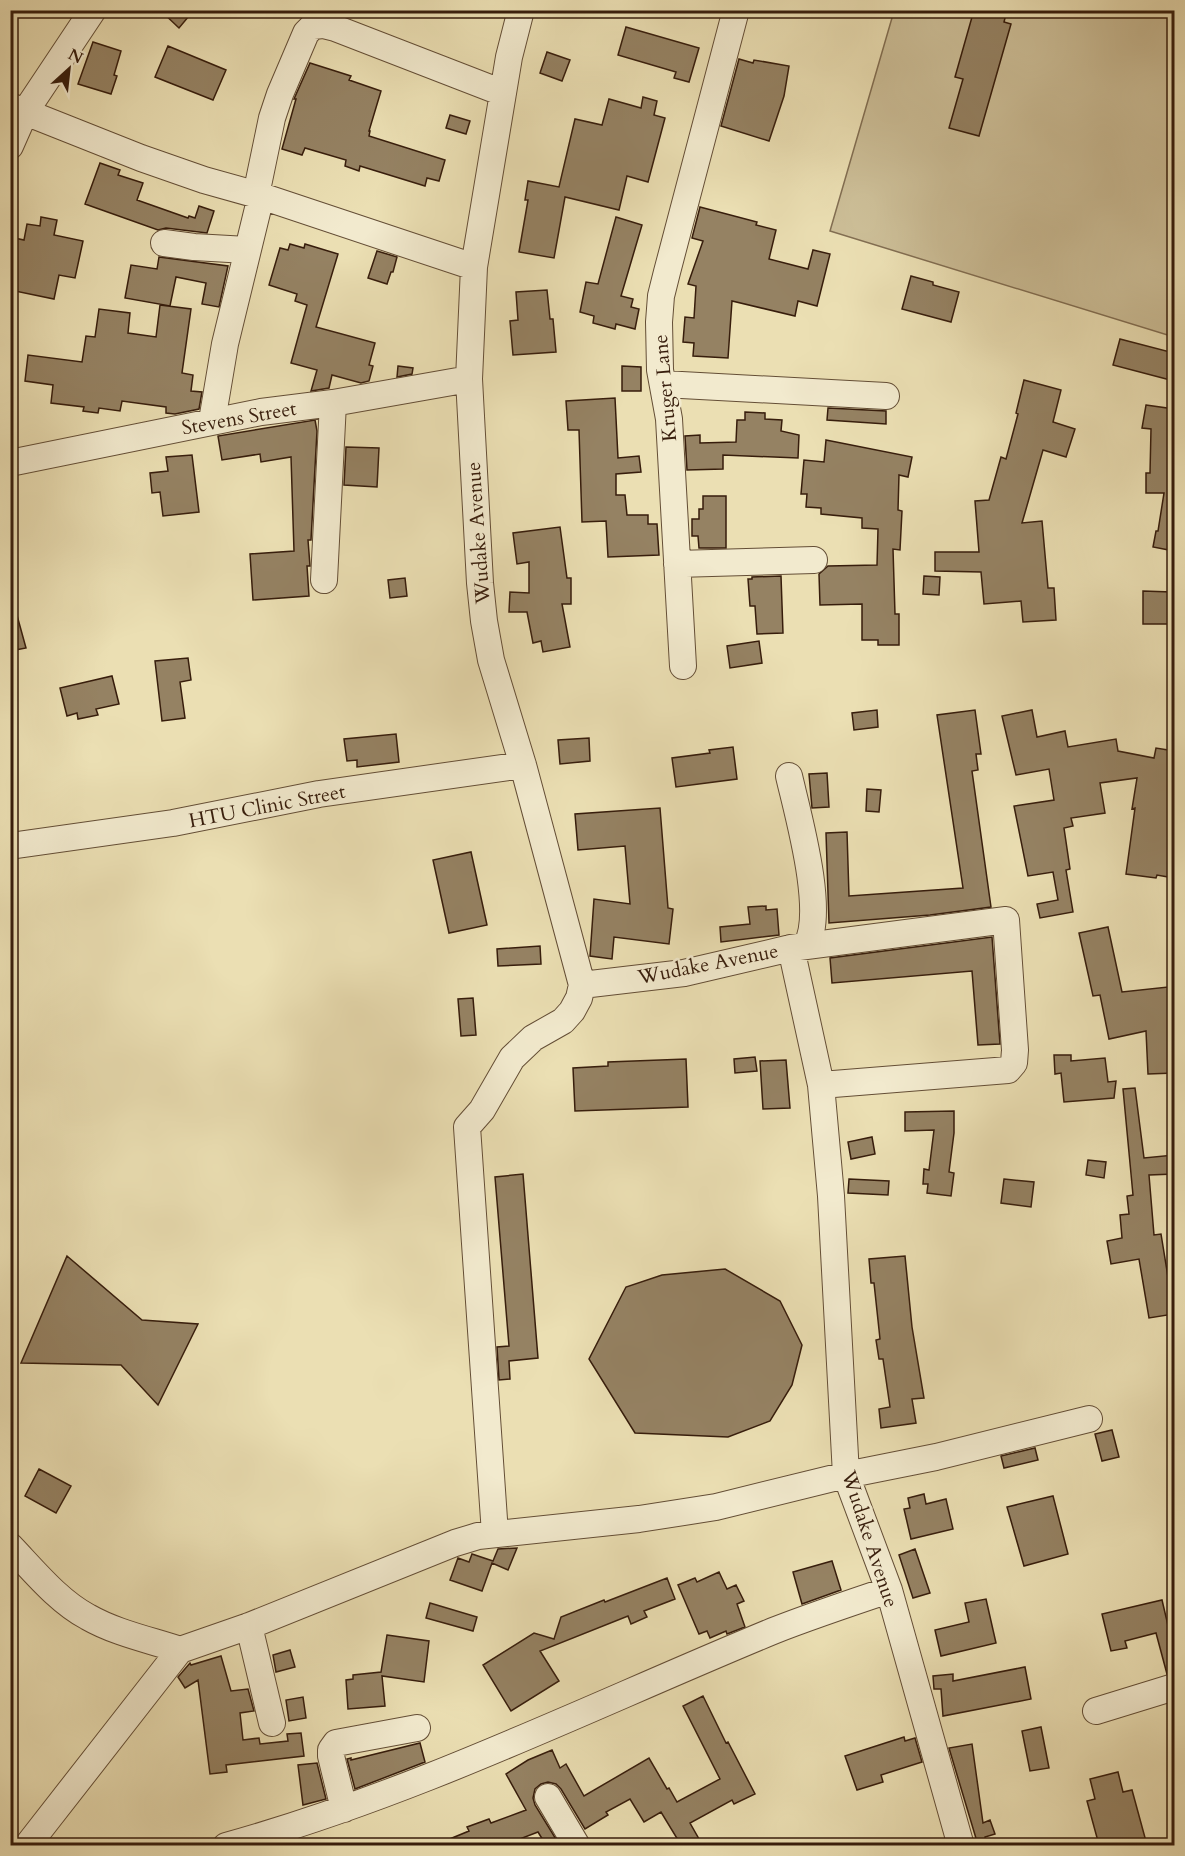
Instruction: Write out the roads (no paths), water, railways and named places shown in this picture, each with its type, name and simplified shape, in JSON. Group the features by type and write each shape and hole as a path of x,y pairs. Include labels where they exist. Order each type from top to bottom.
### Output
{"street":[{"path":"10,146 17,109 93,10"},
{"name":"Wudake Avenue","path":"521,10 509,57 474,267 469,379 484,621 491,660 523,765 582,985 684,974 798,947 821,1085 831,1196 846,1475 889,1590 961,1845"},
{"name":"Kruger Lane","path":"683,666 669,419 660,361 661,296 736,10"},
{"path":"212,421 225,344 247,250 272,118 306,33 314,26 323,25 335,28 503,93"},
{"path":"17,109 204,180 258,195 474,267"},
{"path":"164,243 247,250"},
{"name":"Stevens Street","path":"10,463 212,421 469,379"},
{"path":"663,384 886,396"},
{"path":"324,580 333,403"},
{"path":"677,564 814,560"},
{"name":"HTU Clinic Street","path":"10,846 173,823 319,794 523,765"},
{"path":"789,776 810,877 813,924 811,937 798,947"},
{"path":"798,947 1006,920 1015,1050 1014,1063 1008,1070 821,1085"},
{"path":"495,1534 467,1127 482,1110 512,1058 533,1038 563,1021 572,1011 579,998 582,985"},
{"path":"32,1844 180,1650 249,1626 455,1543 478,1536 639,1519 716,1507 846,1475 936,1457 1089,1419"},
{"path":"10,1546 41,1578 83,1614 109,1627 180,1650"},
{"path":"226,1845 292,1828 458,1767 774,1631 889,1590"},
{"path":"249,1626 272,1723"},
{"path":"1096,1711 1174,1687"},
{"path":"344,1809 331,1756 336,1743 417,1728"},
{"path":"548,1797 577,1845"}]}
